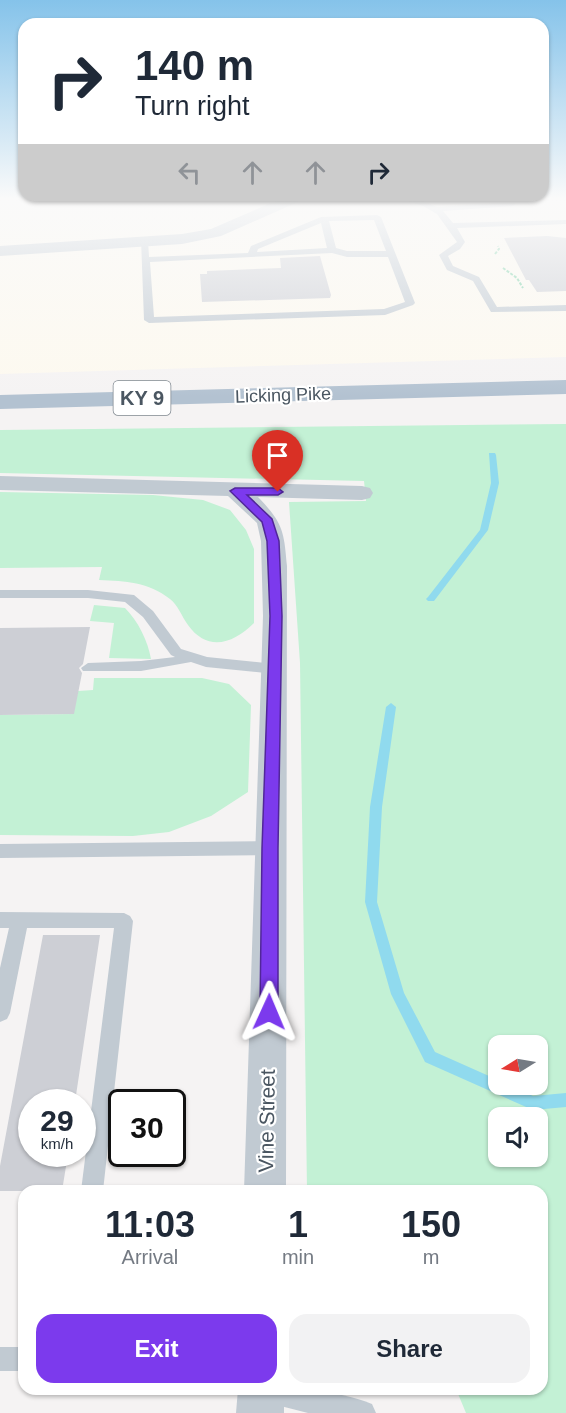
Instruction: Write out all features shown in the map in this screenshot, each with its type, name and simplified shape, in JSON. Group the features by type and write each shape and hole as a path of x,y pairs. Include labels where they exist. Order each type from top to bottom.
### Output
{"main road":[{"name":"Licking Pike","path":"0,402 566,387"}],"street":[{"path":"0,483 125,485 235,491 362,492"},
{"name":"Vine Street","path":"235,491 250,502 268,521 273,541 275,669 265,1185"}],"lane":[{"path":"147,265 149,320 385,312 411,303 396,265"},
{"path":"448,265 450,268 476,279 494,310 566,308"},
{"path":"0,594 88,594 129,598 148,614 176,652 206,662 275,669"},
{"path":"88,668 145,667 178,662 193,657"},
{"path":"0,851 270,848"},
{"path":"0,1013 9,921 124,921 93,1185"},
{"path":"0,1359 18,1359"},
{"path":"260,1397 363,1413"}],"shaded area":[{"path":"0,265 566,265 566,357 0,374"}],"green space":[{"path":"566,424 566,1413 466,1413 458,1395 548,1395 548,1185 307,1185 300,663 289,502 366,501 364,481 0,473 0,430"},
{"path":"0,492 153,495 203,500 230,510 246,530 254,549 254,623 230,640 212,642 196,634 175,604 162,593 136,583 99,580 102,567 0,568"},
{"path":"94,605 125,608 142,632 151,659 109,658 114,623 90,621"},
{"path":"94,678 202,678 229,684 251,705 248,792 211,816 169,832 133,836 0,835 0,715 73,714 78,691 93,690"}],"building":[{"path":"281,265 323,265 330,298 202,302 200,274 207,274 207,271 281,268"},
{"path":"518,265 566,265 566,291 537,292 529,280 526,280"},
{"path":"90,627 83,664 79,668 82,673 74,714 0,715 0,628"},
{"path":"43,935 100,935 77,1089 18,1089 18,1167 66,1167 63,1185 18,1185 18,1191 0,1191 0,1166"}],"waterway":[{"path":"431,599 484,530 495,483 492,455"},
{"path":"391,707 376,807 371,902 398,994 430,1057 533,1103 566,1100"}],"route":[{"path":"269,1012 270,848 276,616 273,541 268,521 250,502 235,491 278,492"}]}
